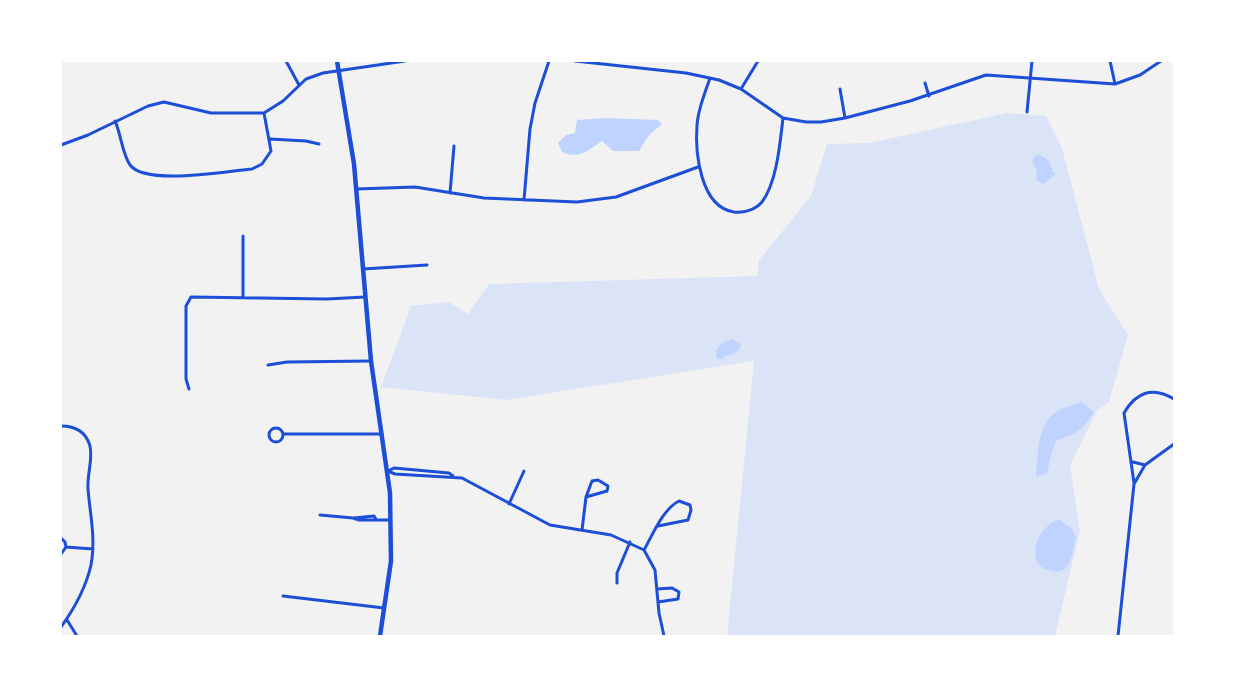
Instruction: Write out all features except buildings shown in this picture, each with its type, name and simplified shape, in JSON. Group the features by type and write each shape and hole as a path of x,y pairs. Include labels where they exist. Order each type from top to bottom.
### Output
{"main road":[{"path":"337,61 356,188 371,360 388,471 392,520 391,561 380,636"}],"street":[{"path":"286,61 300,85"},
{"path":"61,145 88,135 148,106 164,102 211,113 264,113 283,101 306,79 338,70 405,61"},
{"path":"524,200 530,129 535,103 549,61"},
{"path":"575,61 686,73 710,78 741,89 783,118 806,122 821,122 845,118 929,96 986,75 1115,84 1140,75 1161,61"},
{"path":"741,89 758,61"},
{"path":"1027,112 1032,78 1032,61"},
{"path":"1110,61 1115,84"},
{"path":"710,78 697,125 698,167 711,198 720,206 735,212 743,212 756,207 768,190 778,158 783,118"},
{"path":"925,83 929,96"},
{"path":"840,88 845,118"},
{"path":"115,121 121,134 129,164 135,170 150,176 252,168 262,164 271,151 264,113"},
{"path":"270,139 306,141 319,144"},
{"path":"450,193 454,146"},
{"path":"356,188 415,188 484,198 577,202 616,197 698,167"},
{"path":"243,236 243,297"},
{"path":"363,269 427,265"},
{"path":"189,389 186,379 186,306 191,297 365,297"},
{"path":"268,365 287,362 371,360"},
{"path":"1118,636 1134,484 1124,417 1130,404 1137,396 1154,391 1174,399"},
{"path":"61,426 70,426 81,432 90,446 91,462 88,489 93,549 86,580 61,627"},
{"path":"283,434 278,442 269,437 272,429 279,430 283,434 382,434"},
{"path":"1134,484 1145,465 1174,444"},
{"path":"1132,462 1145,465"},
{"path":"388,471 394,468 449,473 462,478 550,525 582,530 630,542 644,550 655,570 664,636"},
{"path":"508,504 524,471"},
{"path":"582,530 586,497 592,481 598,480 608,486 607,490 602,494 586,497"},
{"path":"644,550 658,526 672,504 679,500 690,505 691,510 688,520 658,526"},
{"path":"320,515 353,518 374,516 376,519 392,520"},
{"path":"61,538 66,542 66,547 61,554"},
{"path":"617,583 617,572 630,542"},
{"path":"66,547 93,549"},
{"path":"657,589 672,588 679,592 678,599 674,601 658,602"},
{"path":"283,596 385,608"},
{"path":"66,620 77,636"}],"shaded area":[{"path":"1007,113 1046,116 1062,148 1099,289 1128,335 1109,402 1097,411 1070,465 1080,531 1055,636 727,636 754,361 506,400 381,387 411,306 449,302 468,314 489,284 757,276 759,260 811,196 827,144 869,143"}],"water":[{"path":"605,118 658,120 662,124 649,135 639,151 613,151 602,141 584,153 574,155 562,152 558,143 566,135 575,133 577,120"},
{"path":"1035,155 1045,158 1051,165 1053,172 1056,173 1044,184 1036,180 1037,171 1032,162"},
{"path":"732,339 741,344 739,350 731,355 724,356 722,359 717,358 716,351 718,348 722,343"},
{"path":"1081,402 1094,412 1087,423 1079,430 1057,440 1047,473 1036,477 1038,448 1043,429 1054,413"},
{"path":"1059,519 1071,528 1076,537 1068,566 1059,571 1053,571 1045,569 1038,564 1035,550 1042,532"}]}
